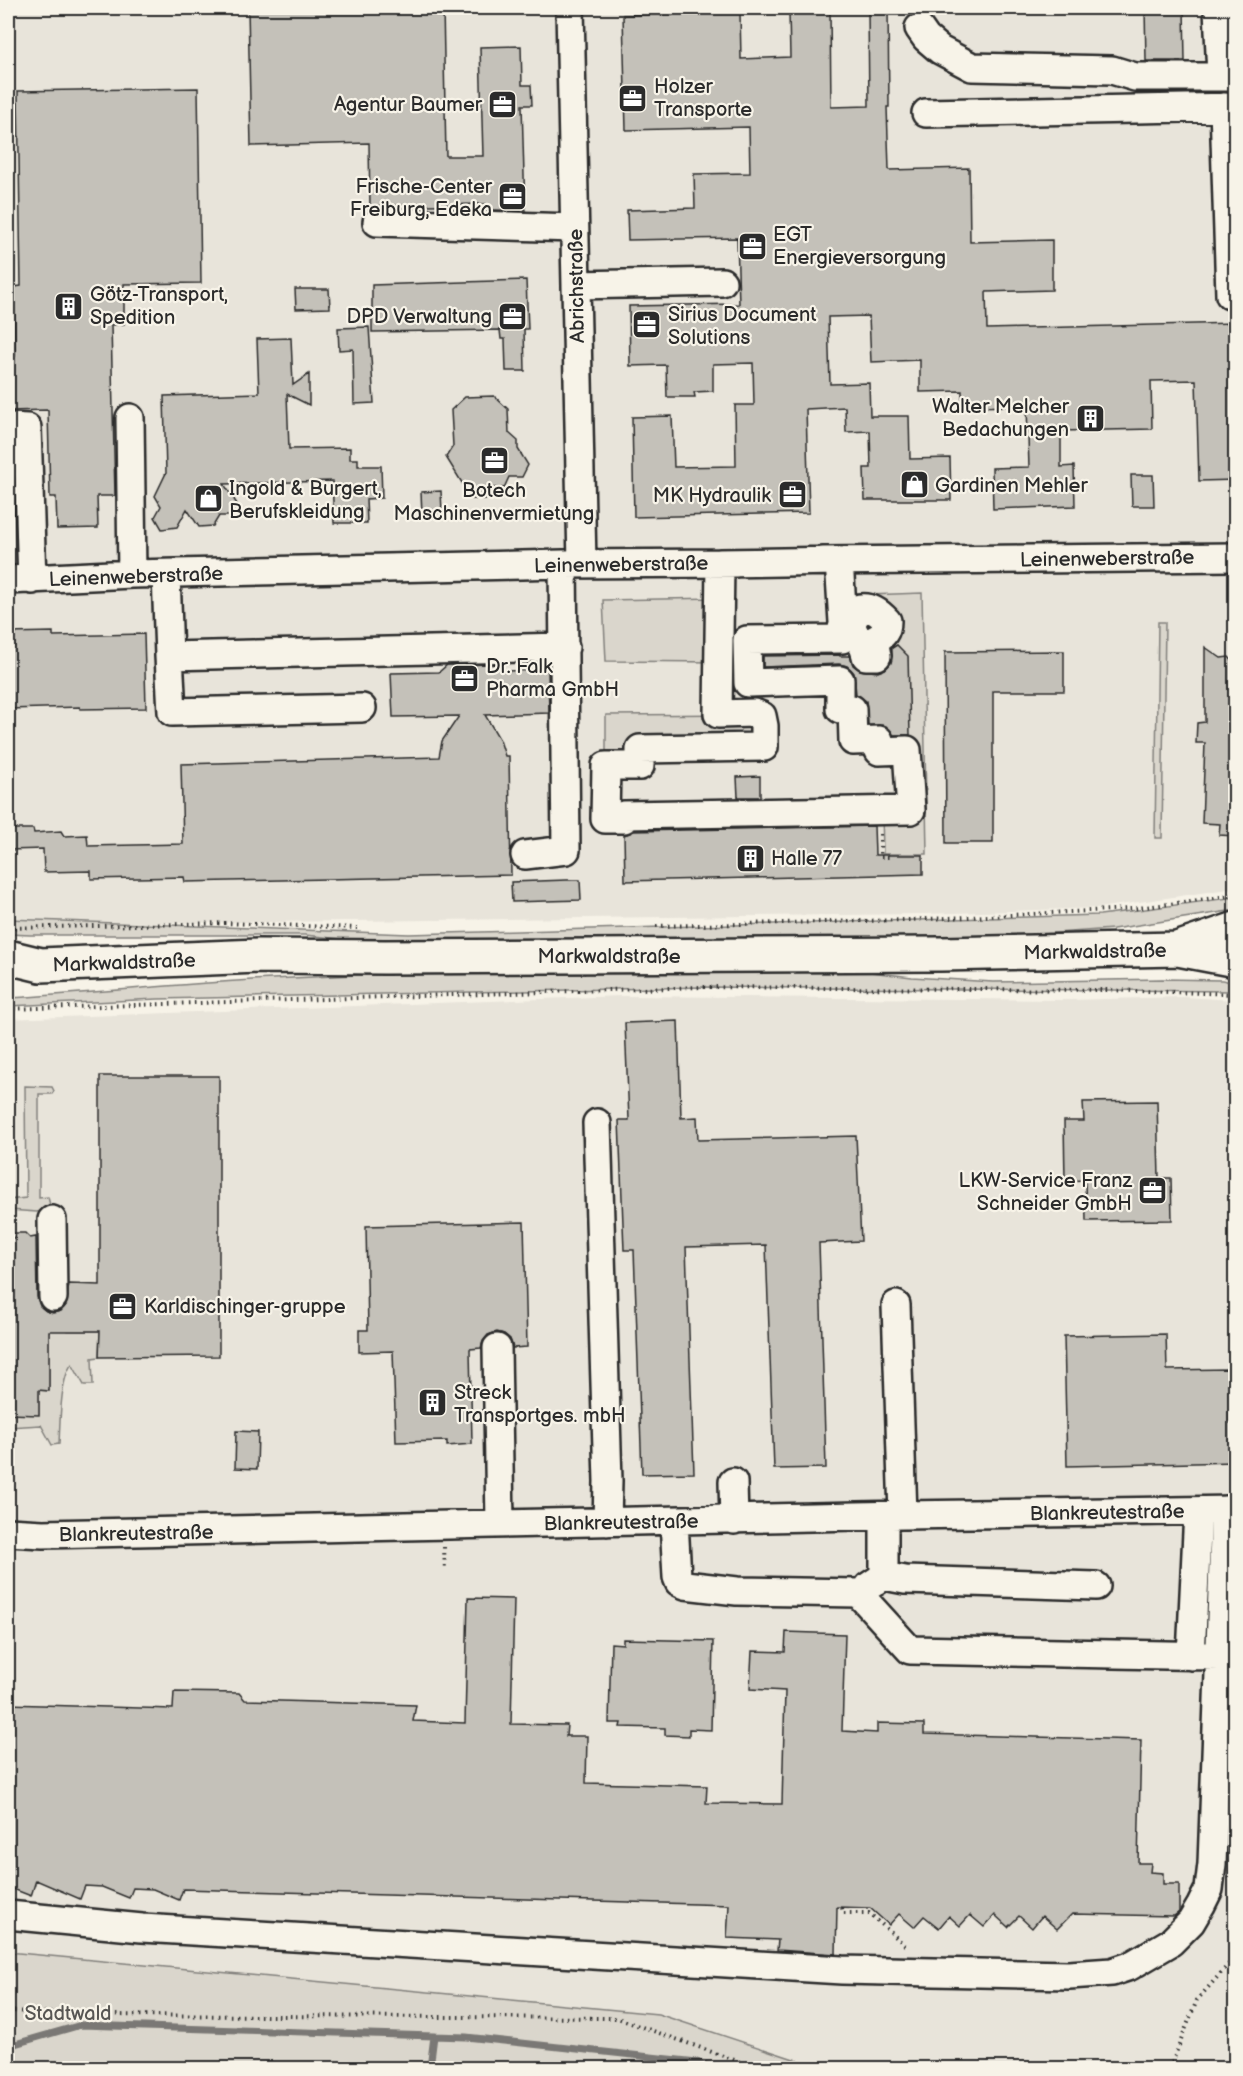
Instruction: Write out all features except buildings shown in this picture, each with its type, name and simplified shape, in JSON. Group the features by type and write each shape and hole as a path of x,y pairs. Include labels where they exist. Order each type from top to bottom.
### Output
{"main road":[{"name":"Markwaldstraße","path":"1178,949 1236,929"},
{"name":"Markwaldstraße","path":"8,957 41,965 258,956 941,954 1178,949 1236,960"},
{"name":"Markwaldstraße","path":"8,980 41,965"}],"street":[{"name":"Abrichstraße","path":"525,855 566,850 565,646 572,564 576,285 570,8"},
{"path":"920,28 926,38 940,50 972,67 1112,70 1135,77 1228,77 1218,8"},
{"path":"926,113 1230,107 1230,295"},
{"path":"377,222 574,228"},
{"path":"576,285 722,282"},
{"path":"130,418 132,574"},
{"path":"8,427 27,428 20,580"},
{"name":"Leinenweberstraße","path":"20,580 132,574 572,564 1236,557"},
{"path":"726,563 733,698 718,714 754,713 762,716 764,747 640,749 640,766 606,766 605,819 624,819 624,815 911,810 907,750 879,751 879,740 853,741 852,709 840,709 840,680 748,683 747,640 842,639 842,628 845,627 853,629 854,634 865,645 866,656 878,656 874,640 884,633 887,621 878,613 865,607 860,608 852,622 843,622 839,561"},
{"path":"166,574 172,712 362,708"},
{"path":"169,656 565,646"},
{"path":"597,1123 608,1481 607,1522"},
{"path":"52,1220 52,1297"},
{"path":"858,1593 884,1564 894,1515 896,1305"},
{"path":"497,1348 500,1524"},
{"path":"733,1482 734,1520"},
{"path":"8,1915 189,1931 842,1970 919,1964 1069,1974 1112,1972 1130,1966 1171,1942 1191,1922 1209,1889 1212,1864 1219,1656 1230,1510"},
{"name":"Blankreutestraße","path":"8,1532 43,1534 106,1526 500,1524 1230,1510"},
{"path":"1191,1656 1198,1511"},
{"path":"674,1521 679,1582 685,1585 737,1591 858,1593 910,1650 1219,1656"},
{"path":"884,1564 905,1580 1096,1586"}],"path":[{"path":"879,810 877,840 880,857 891,857"},
{"path":"646,927 906,920 1131,909 1236,895"},
{"path":"8,928 226,923 368,928"},
{"path":"8,1009 703,987 1106,990 1236,994"},
{"path":"842,1908 843,1913 869,1913 919,1964"},
{"path":"1170,2068 1197,2000 1236,1956"},
{"path":"8,2011 101,2015 617,2018 757,2068"}],"shaded area":[{"path":"8,8 1235,8 1235,888 1098,908 925,914 8,925"},
{"path":"621,996 1068,1000 1184,997 1235,1000 1235,2068 821,2068 658,2014 8,1952 8,1019"}],"green space":[{"path":"922,593 927,854 883,854 882,809 910,810 908,657 897,645 877,656 884,633 841,596"},
{"path":"719,598 718,662 606,661 603,600"},
{"path":"1158,622 1165,622 1162,838 1155,838"},
{"path":"751,714 764,747 606,766 606,715"},
{"path":"1236,897 1235,910 1113,929 1013,936 422,948 305,935 8,934 8,919 409,934 1100,915"},
{"path":"827,967 912,977 993,982 1162,979 1222,980 1236,983 1235,991 703,987 158,999 8,1006 8,998 324,976 539,970"},
{"path":"25,1086 52,1087 54,1091 52,1094 39,1094 39,1198 48,1197 50,1205 49,1209 37,1212 9,1210 8,1200 26,1198"},
{"path":"49,1309 58,1309 59,1320 68,1331 100,1331 99,1357 92,1358 93,1385 84,1385 72,1364 63,1390 59,1444 52,1445 41,1425 8,1427 8,1414 39,1414 39,1395 32,1390 49,1391"},
{"name":"Stadtwald","path":"8,1952 658,2014 821,2068 8,2068"}],"waterway":[{"path":"8,2046 81,2025 466,2037 697,2062 717,2068"},
{"path":"430,2068 434,2036"}],"place":[{"name":"Holzer Transporte","path":"633,98"},
{"name":"Agentur Baumer","path":"503,104"},
{"name":"Frische-Center Freiburg, Edeka","path":"513,197"},
{"name":"EGT Energieversorgung","path":"752,246"},
{"name":"Götz-Transport, Spedition","path":"69,306"},
{"name":"DPD Verwaltung","path":"513,316"},
{"name":"Sirius Document Solutions","path":"647,325"},
{"name":"Walter Melcher Bedachungen","path":"1090,418"},
{"name":"Botech Maschinenvermietung","path":"494,460"},
{"name":"Gardinen Mehler","path":"914,485"},
{"name":"MK Hydraulik","path":"792,495"},
{"name":"Ingold & Burgert, Berufskleidung","path":"208,499"},
{"name":"Dr. Falk Pharma GmbH","path":"465,678"},
{"name":"Halle 77","path":"750,858"},
{"name":"LKW-Service Franz Schneider GmbH","path":"1153,1191"},
{"name":"Karldischinger-gruppe","path":"123,1306"},
{"name":"Streck Transportges. mbH","path":"433,1403"}]}
